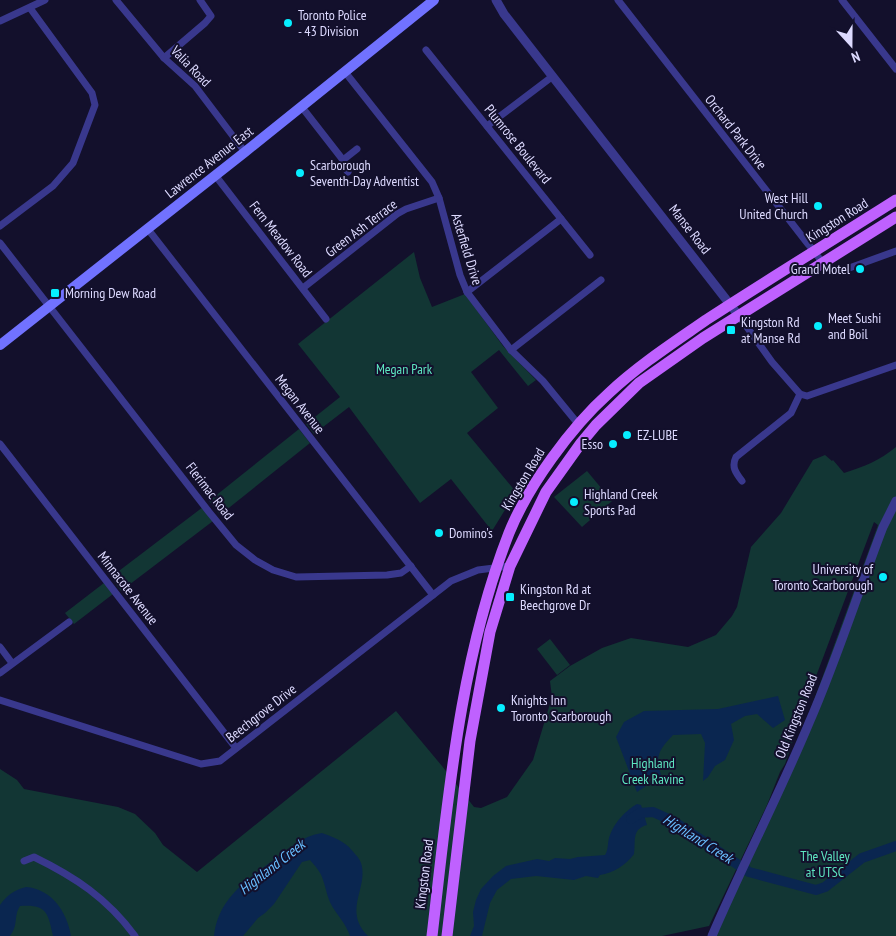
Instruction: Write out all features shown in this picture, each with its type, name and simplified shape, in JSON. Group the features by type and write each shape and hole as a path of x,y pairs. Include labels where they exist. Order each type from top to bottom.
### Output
{"main road":[{"name":"Lawrence Avenue East","path":"0,344 245,152 434,0"},
{"name":"Kingston Road","path":"432,936 444,835 467,675 496,568 510,532 538,480 578,425 607,394 630,374 731,304 896,200"},
{"name":"Kingston Road","path":"447,936 470,741 489,641 510,566 546,492 596,425 620,400 654,372 703,338 896,217"}],"street":[{"path":"0,21 45,0"},
{"name":"Valia Road","path":"116,0 164,58 195,86 245,152"},
{"path":"164,58 211,16 200,0"},
{"name":"Manse Road","path":"496,0 504,14 731,304 772,362 800,394"},
{"name":"Orchard Park Drive","path":"618,0 824,263"},
{"path":"842,0 896,70"},
{"path":"0,226 53,186 73,163 95,105 92,94 30,8"},
{"name":"Plumrose Boulevard","path":"426,50 590,255"},
{"name":"Asterfield Drive","path":"345,72 432,182 439,198 460,275 467,292 512,350 543,381 578,425"},
{"path":"487,126 553,76"},
{"path":"301,106 343,160 343,166 348,172"},
{"path":"343,160 357,148"},
{"name":"Fern Meadow Road","path":"215,174 326,319"},
{"name":"Green Ash Terrace","path":"303,288 397,214 439,198"},
{"path":"467,292 561,219"},
{"name":"Megan Avenue","path":"147,228 432,595"},
{"path":"0,243 49,306"},
{"path":"824,263 830,270 836,272 896,251"},
{"path":"512,350 602,280"},
{"name":"Flerimac Road","path":"49,306 236,545 255,560 273,570 296,577 387,575 401,573 411,566"},
{"path":"742,481 734,469 735,458 791,413 800,394 807,396 896,365"},
{"name":"Minnacote Avenue","path":"0,444 236,748"},
{"name":"Old Kingston Road","path":"712,936 754,840 786,778 811,720 883,527 896,501"},
{"name":"Beechgrove Drive","path":"0,700 201,764 220,761 451,580 478,570 510,566"},
{"path":"0,673 68,622"},
{"path":"0,647 12,663"},
{"path":"24,861 34,857 62,871 90,889 116,913 135,936"}],"green space":[{"name":"Megan Park","path":"414,252 420,278 432,307 465,294 503,346 536,380 528,386 499,350 471,372 498,408 467,433 516,492 492,531 451,479 420,503 349,407 314,434 306,424 340,397 298,344"},
{"path":"299,429 310,443 220,515 209,501"},
{"name":"Highland Creek Ravine","path":"896,447 896,936 715,936 779,796 878,525 874,522 785,764 709,926 662,936 0,936 0,769 17,780 24,789 118,807 135,814 155,833 163,845 197,872 396,711 474,807 481,808 507,797 533,760 552,697 550,681 570,666 602,648 631,638 688,647 716,635 737,607 751,547 781,513 813,460 825,455 833,460 844,473 872,463"},
{"path":"587,471 612,501 582,527 554,497"},
{"path":"203,507 213,521 121,591 111,577"},
{"path":"104,583 113,594 74,624 65,613"},
{"path":"550,639 570,665 557,675 537,649"}],"water":[{"path":"778,696 785,720 773,728 757,714 745,716 731,724 734,740 725,760 715,766 703,781 705,743 701,734 673,735 661,749 658,758 661,775 648,776 646,786 637,792 616,737 624,722 644,711 718,709"},
{"path":"637,804 641,805 647,825 636,833 634,854 623,865 600,875 598,878 586,876 574,880 536,876 511,879 497,890 490,903 482,936 470,936 474,926 473,912 476,900 481,889 493,876 506,866 537,859 549,861 555,858 570,859 605,855 614,826 625,813"},
{"path":"322,833 336,838 349,847 361,863 362,881 356,908 357,917 368,936 350,936 330,903 321,874 310,860 302,862 274,904 258,918 243,936 214,936 221,911 228,900 244,883 297,843"},
{"path":"26,887 43,892 57,903 66,918 71,936 53,936 50,921 45,912 36,907 20,906 13,932 10,936 0,936 0,905 11,893"}],"waterway":[{"name":"Highland Creek","path":"631,819 640,813 653,812 673,821 749,872 816,890 825,887 862,858 896,846"}],"place":[{"name":"Toronto Police - 43 Division","path":"288,23"},
{"name":"Scarborough Seventh-Day Adventist","path":"300,173"},
{"name":"West Hill United Church","path":"818,206"},
{"name":"Grand Motel","path":"860,269"},
{"name":"Morning Dew Road","path":"55,293"},
{"name":"Meet Sushi and Boil","path":"818,326"},
{"name":"Kingston Rd at Manse Rd","path":"731,330"},
{"name":"EZ-LUBE","path":"627,435"},
{"name":"Esso","path":"613,444"},
{"name":"Highland Creek Sports Pad","path":"574,502"},
{"name":"Domino's","path":"439,533"},
{"name":"University of Toronto Scarborough","path":"883,577"},
{"name":"Kingston Rd at Beechgrove Dr","path":"510,597"},
{"name":"Knights Inn Toronto Scarborough","path":"501,708"}],"park label":[{"name":"The Valley at UTSC","path":"825,864"}]}
